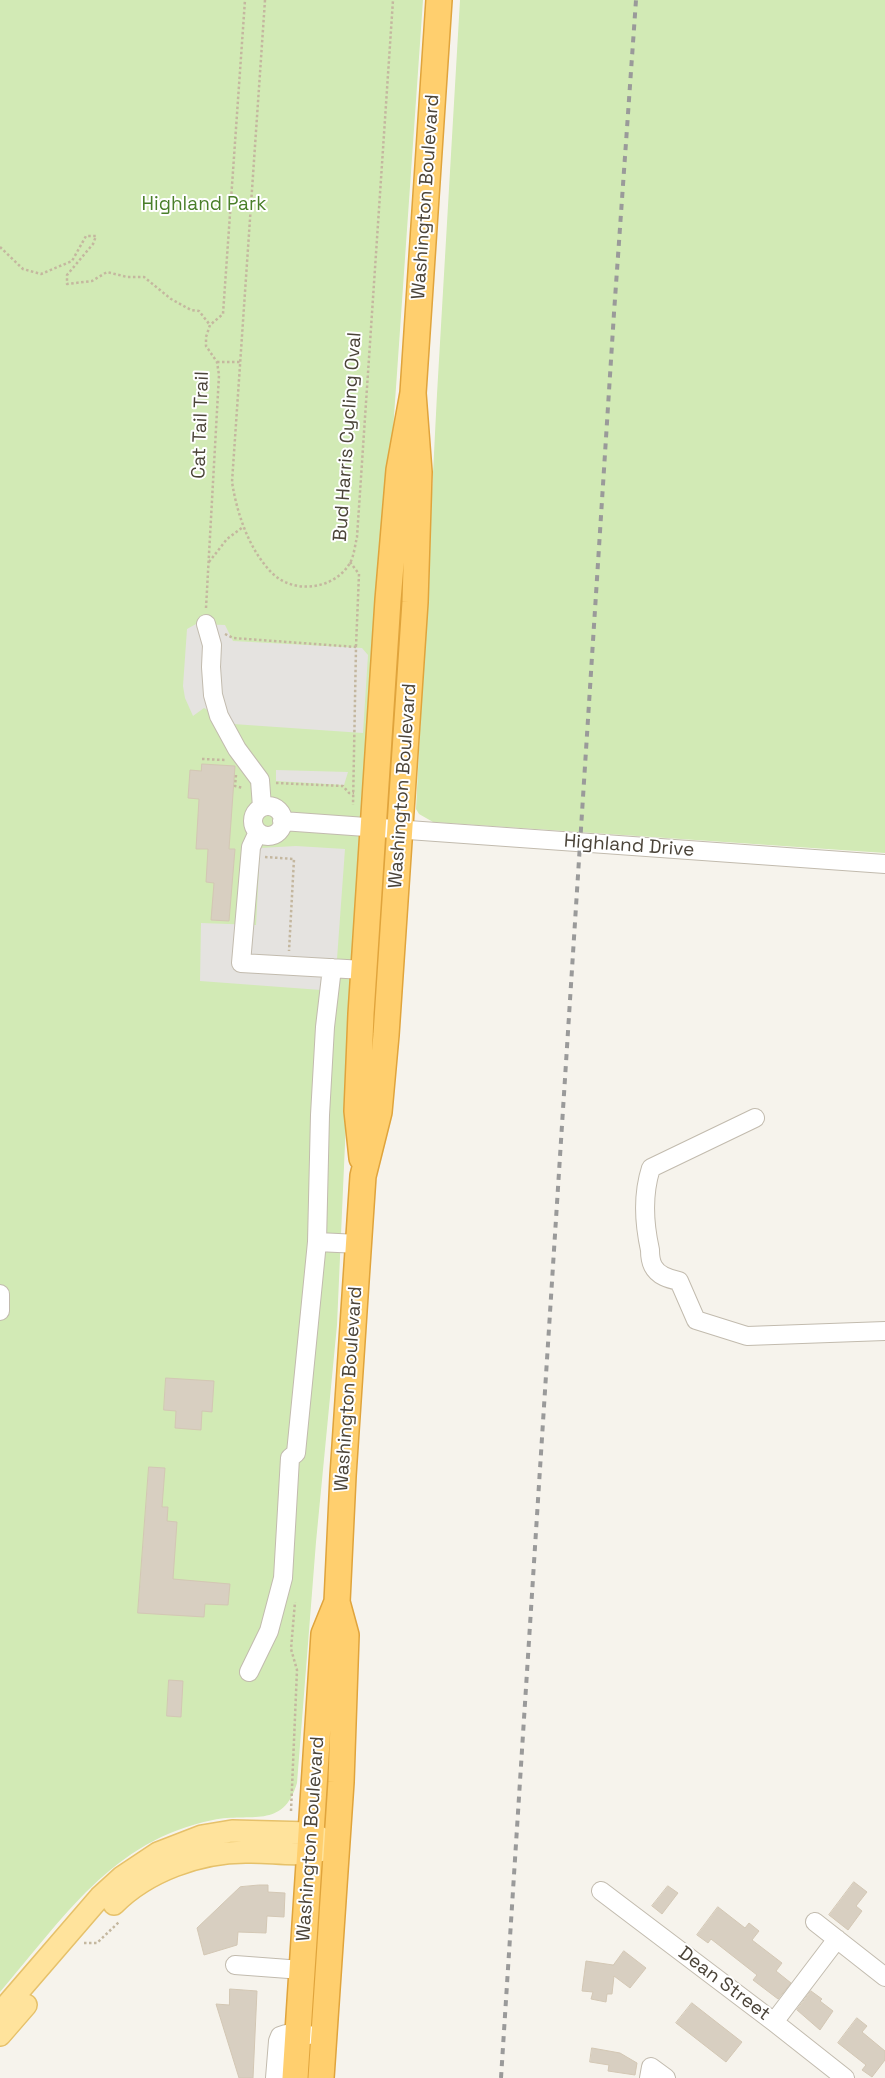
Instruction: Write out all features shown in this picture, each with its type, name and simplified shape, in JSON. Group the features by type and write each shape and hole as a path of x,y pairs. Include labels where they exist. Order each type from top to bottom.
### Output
{"highway":[{"name":"Washington Boulevard","path":"321,2078 336,1845 346,1635 337,1602 343,1476 363,1176 357,1111 364,970 363,827 388,600 399,470 413,393 439,0"},
{"name":"Washington Boulevard","path":"363,1176 379,1112 386,1035 415,602 419,472 413,393"},
{"name":"Washington Boulevard","path":"295,2078 302,1970 304,1840 324,1634 337,1602"}],"main road":[{"path":"0,2013 100,1897 145,1860 186,1841 218,1833 247,1830 336,1845"},
{"path":"0,2035 111,1907 131,1889 148,1878 207,1856 304,1840"}],"street":[{"path":"206,624 212,645 213,694 218,716 237,749 260,780 262,807 254,816 254,825 258,832 267,835 276,833 282,822 280,812 272,807 262,807"},
{"name":"Highland Drive","path":"282,822 885,864"},
{"path":"258,832 251,847 241,963 364,970"},
{"path":"249,1672 269,1631 283,1578 290,1458 296,1453 317,1242 320,1115 325,1027 332,968"},
{"path":"755,1118 651,1168 646,1184 644,1207 647,1238 653,1266 664,1278 679,1281 696,1320 747,1336 885,1331"},
{"path":"317,1242 359,1244"},
{"path":"0,1294 0,1311"},
{"name":"Dean Street","path":"601,1892 845,2078"},
{"path":"815,1922 885,1976"},
{"path":"774,2022 837,1939"},
{"path":"234,1965 302,1970"},
{"path":"275,2078 280,2036 298,2034 324,2037"},
{"path":"650,2072 666,2078"}],"path":[{"path":"0,247 23,269 41,274 72,261 86,236 96,236 93,244 67,274 67,284 92,281 107,272 127,277 144,277 171,299 191,310 199,311 210,326 223,314 245,0"},
{"name":"Bud Harris Cycling Oval","path":"265,0 232,482 235,502 250,542 270,572 288,584 299,587 324,585 335,579 350,562 357,537 393,0"},
{"name":"Cat Tail Trail","path":"206,624 218,375 217,362 206,346 207,331 210,326"},
{"path":"217,362 241,362"},
{"path":"208,563 227,539 244,527"},
{"path":"350,562 359,574 353,793 363,827"},
{"path":"233,638 356,647"},
{"path":"202,759 226,760"},
{"path":"273,783 343,786 349,793 363,794"},
{"path":"259,857 294,859 289,956"},
{"path":"295,1601 291,1649 297,1670 291,1779 304,1840"},
{"path":"79,1943 96,1943 121,1920"}],"green space":[{"name":"Highland Park","path":"0,0 423,0 348,1076 337,1325 316,1542 297,1783 291,1798 274,1813 264,1816 213,1820 177,1830 146,1845 118,1864 92,1886 68,1911 0,1992"},
{"path":"460,0 885,0 885,853 433,822 419,814 416,809 437,394"}],"shaded area":[{"path":"196,624 225,625 233,641 362,648 368,655 363,733 233,724 204,708 193,716 185,698 183,686 187,629"},
{"path":"276,770 348,772 344,785 276,781"},
{"path":"296,846 345,849 337,959 323,959 321,990 200,981 201,923 256,925 260,848"}],"building":[{"path":"202,764 235,766 229,849 235,849 229,921 211,920 214,883 206,882 208,849 196,849 199,799 188,798 190,770 201,771"},
{"path":"166,1378 214,1381 212,1412 202,1411 201,1430 175,1428 176,1411 164,1410"},
{"path":"149,1467 165,1468 162,1507 168,1507 167,1521 177,1522 173,1579 230,1584 228,1605 205,1604 204,1617 138,1613"},
{"path":"169,1680 183,1681 181,1717 167,1716"},
{"path":"854,1882 867,1892 856,1906 862,1911 848,1930 829,1915"},
{"path":"268,1885 268,1892 285,1893 284,1917 267,1916 266,1933 238,1932 237,1945 204,1955 197,1928 240,1887"},
{"path":"668,1886 678,1893 662,1914 652,1906"},
{"path":"718,1907 745,1928 749,1923 759,1931 752,1940 782,1963 776,1971 791,1983 778,1999 753,1980 757,1975 711,1939 708,1943 697,1935"},
{"path":"624,1951 646,1968 630,1988 614,1976 612,1994 607,1994 606,2002 591,1999 593,1992 582,1991 586,1961 613,1965"},
{"path":"230,1989 257,1991 253,2078 239,2078 216,2004 229,2005"},
{"path":"811,1991 833,2011 820,2030 797,2010"},
{"path":"692,2003 742,2042 726,2062 676,2023"},
{"path":"857,2018 867,2026 862,2032 885,2051 885,2060 872,2077 862,2070 866,2065 838,2043"},
{"path":"592,2048 620,2053 637,2063 635,2075 608,2071 609,2065 590,2062"}],"railway":[{"path":"501,2078 614,313 636,0"}]}
